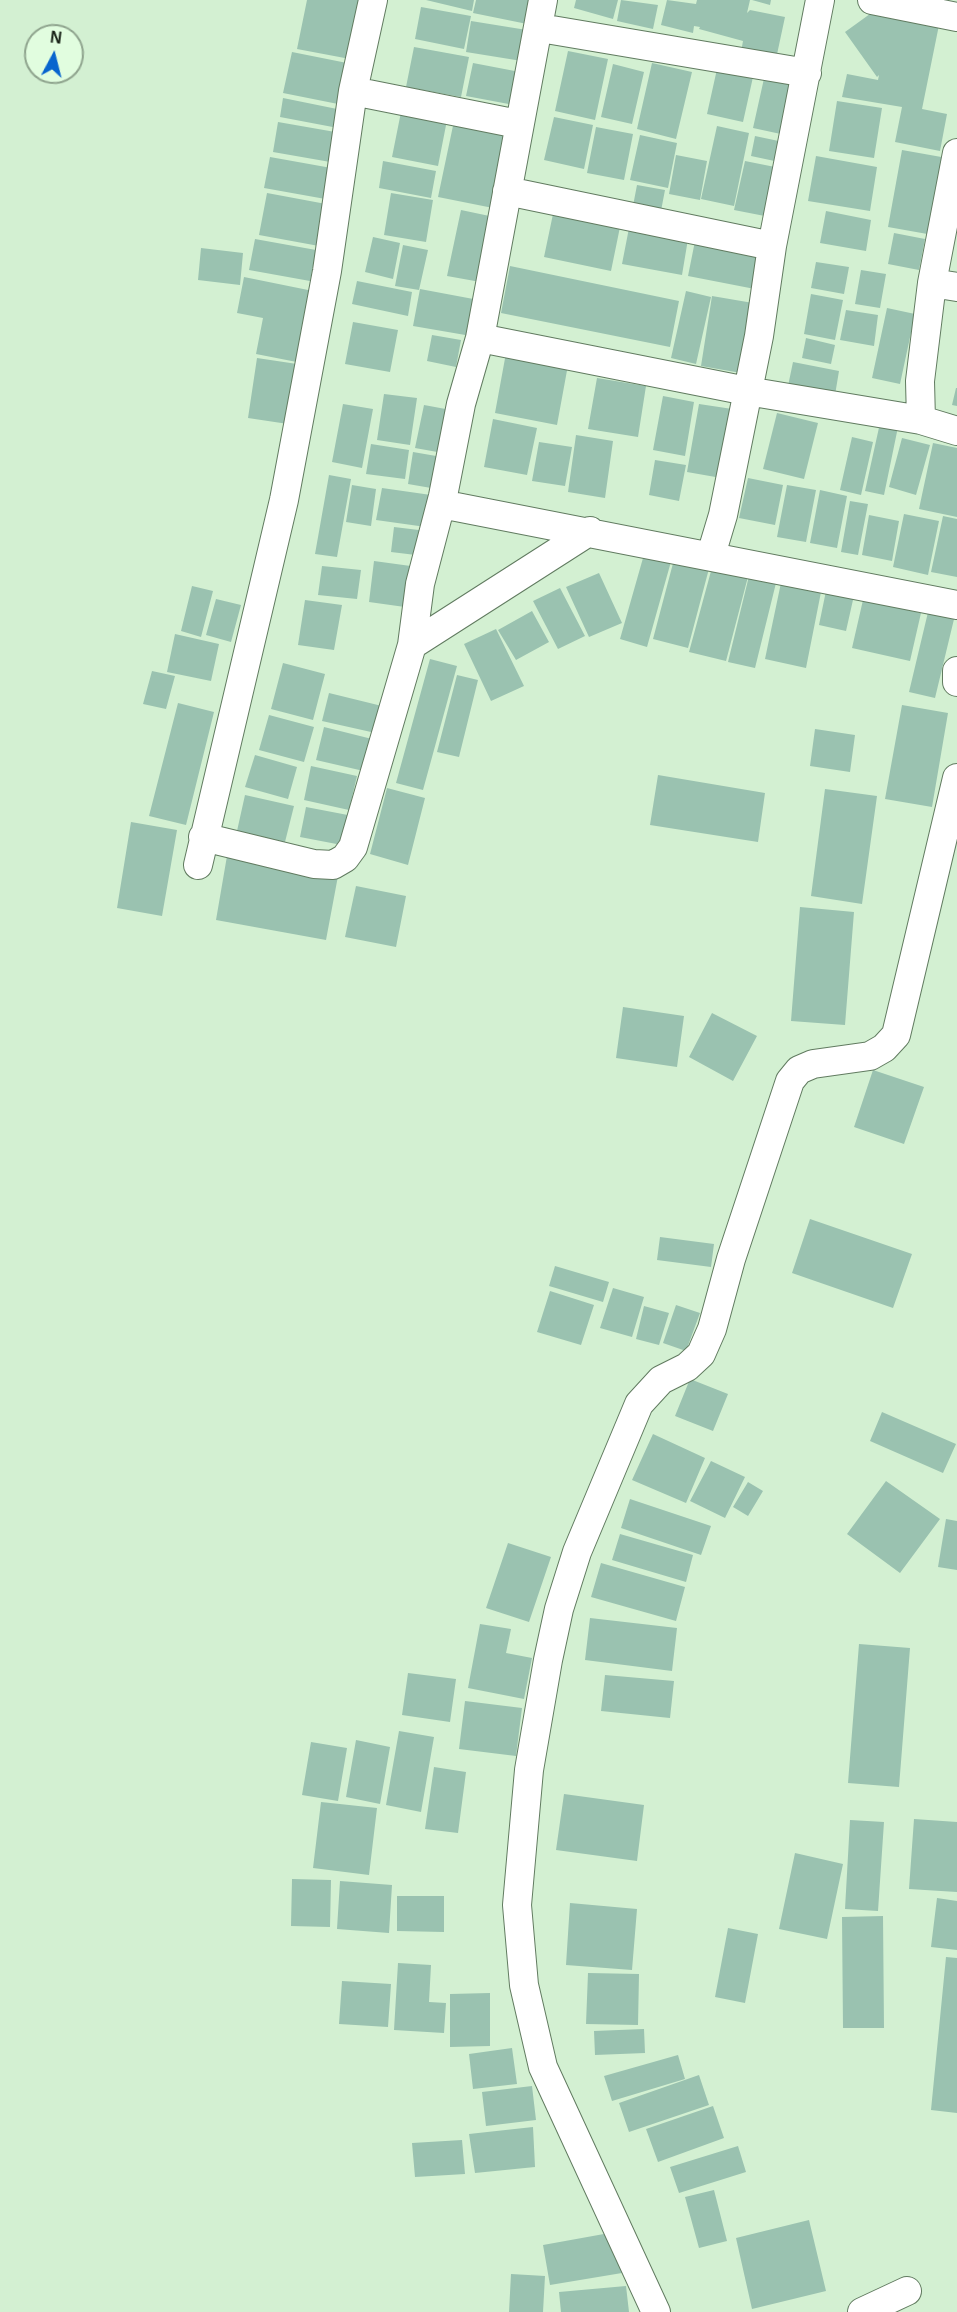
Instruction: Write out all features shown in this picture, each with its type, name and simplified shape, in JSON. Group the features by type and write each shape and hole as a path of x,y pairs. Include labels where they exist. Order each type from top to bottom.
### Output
{"street":[{"path":"198,865 284,500 327,270 353,91 372,0"},
{"path":"203,837 314,864 333,865 345,858 353,847 412,645 420,584 441,504 461,404 480,338 518,124 540,28 543,0"},
{"path":"711,555 723,515 768,289 772,246 820,0"},
{"path":"872,0 957,17"},
{"path":"540,28 807,73"},
{"path":"353,91 518,124"},
{"path":"921,420 920,381 945,285 957,153"},
{"path":"507,191 772,246"},
{"path":"480,338 747,392 921,420 957,431"},
{"path":"441,504 590,531 957,605"},
{"path":"412,645 590,531"},
{"path":"957,671 957,682"},
{"path":"656,2312 543,2067 524,1985 517,1905 529,1770 548,1660 577,1552 639,1404 662,1380 687,1367 701,1354 712,1329 734,1248 790,1081 799,1070 813,1064 870,1056 884,1048 896,1035 957,778"},
{"path":"862,2312 907,2291"}],"building":[{"path":"307,0 362,0 350,59 297,49"},
{"path":"426,0 474,0 472,11"},
{"path":"476,0 542,0 537,26 473,13"},
{"path":"576,0 618,0 613,19 574,8"},
{"path":"621,0 658,5 653,29 617,21"},
{"path":"667,0 696,4 697,0 750,0 747,13 750,10 785,17 776,59 741,52 743,41 699,29 700,27 694,26 693,33 661,25"},
{"path":"752,0 771,0 770,5"},
{"path":"881,6 939,25 922,109 947,114 940,151 895,142 902,107 842,97 847,74 878,80 879,75 877,77 845,32"},
{"path":"421,7 471,16 464,49 415,39"},
{"path":"471,21 533,31 528,62 466,52"},
{"path":"414,47 469,57 461,97 406,87"},
{"path":"568,51 608,59 595,120 555,111"},
{"path":"292,52 357,65 348,106 283,93"},
{"path":"473,63 520,72 514,105 466,96"},
{"path":"652,63 692,72 676,139 637,129"},
{"path":"613,64 644,72 632,124 601,117"},
{"path":"717,69 753,77 743,122 707,114"},
{"path":"765,74 802,82 790,136 753,128"},
{"path":"283,98 342,110 338,128 280,117"},
{"path":"837,101 882,108 874,158 829,151"},
{"path":"402,107 448,115 438,166 392,157"},
{"path":"554,117 593,125 584,169 544,160"},
{"path":"454,121 513,133 498,209 438,197"},
{"path":"278,122 341,133 336,163 273,152"},
{"path":"717,126 749,133 734,206 701,199"},
{"path":"596,127 633,134 624,180 587,173"},
{"path":"640,135 677,143 668,188 630,180"},
{"path":"755,136 788,143 784,163 751,156"},
{"path":"902,150 947,158 933,235 888,227"},
{"path":"676,155 707,161 700,200 669,194"},
{"path":"816,156 877,167 870,211 808,201"},
{"path":"270,157 337,169 331,200 264,188"},
{"path":"383,161 436,171 431,198 379,188"},
{"path":"745,161 785,169 775,218 734,210"},
{"path":"637,185 665,190 660,216 632,211"},
{"path":"267,193 326,204 319,246 259,235"},
{"path":"391,193 433,200 426,242 384,235"},
{"path":"461,210 499,218 486,283 447,276"},
{"path":"826,211 871,220 866,251 820,243"},
{"path":"553,214 620,227 611,271 544,257"},
{"path":"629,228 688,239 682,275 622,264"},
{"path":"894,233 925,239 919,270 888,264"},
{"path":"373,237 400,243 393,279 365,272"},
{"path":"255,239 316,250 310,281 249,270"},
{"path":"695,241 767,255 760,290 688,276"},
{"path":"403,245 428,250 419,290 395,286"},
{"path":"201,248 243,253 240,285 198,280"},
{"path":"816,262 849,267 844,294 811,288"},
{"path":"510,266 679,301 670,347 501,313"},
{"path":"861,270 886,274 880,308 855,304"},
{"path":"244,277 313,291 307,364 256,354 263,318 237,313"},
{"path":"357,281 412,292 408,316 352,304"},
{"path":"420,289 484,301 477,337 413,326"},
{"path":"686,291 711,297 696,364 671,358"},
{"path":"811,294 843,300 835,340 804,334"},
{"path":"712,296 753,303 741,373 701,366"},
{"path":"887,308 915,314 900,384 872,378"},
{"path":"846,310 878,315 874,346 840,340"},
{"path":"353,322 398,330 390,372 345,364"},
{"path":"432,335 461,340 456,367 427,361"},
{"path":"806,338 835,345 831,364 802,358"},
{"path":"506,353 568,365 557,425 495,413"},
{"path":"257,358 297,364 288,424 248,418"},
{"path":"793,362 839,371 835,395 788,386"},
{"path":"597,378 646,386 638,437 588,429"},
{"path":"957,388 957,406 952,405"},
{"path":"384,394 417,398 410,445 377,440"},
{"path":"663,396 694,402 685,456 653,450"},
{"path":"343,404 373,409 362,468 332,462"},
{"path":"699,404 739,410 727,479 687,472"},
{"path":"424,405 451,410 443,453 415,448"},
{"path":"777,413 818,423 804,479 763,469"},
{"path":"493,419 537,428 527,475 484,467"},
{"path":"880,423 898,427 884,495 865,491"},
{"path":"576,435 613,441 605,498 568,492"},
{"path":"852,437 873,442 861,495 840,490"},
{"path":"902,438 930,445 916,495 889,487"},
{"path":"539,442 572,447 565,486 532,481"},
{"path":"933,443 957,448 957,517 919,509"},
{"path":"371,444 409,450 405,479 366,474"},
{"path":"413,452 442,457 437,489 408,484"},
{"path":"655,460 686,465 679,501 649,495"},
{"path":"329,475 351,479 337,557 315,554"},
{"path":"748,478 783,485 775,525 739,518"},
{"path":"352,485 376,489 371,526 346,522"},
{"path":"787,485 816,490 806,542 777,537"},
{"path":"382,488 431,495 426,527 376,520"},
{"path":"820,490 847,496 837,548 810,543"},
{"path":"850,501 868,504 858,555 841,552"},
{"path":"904,514 939,521 928,575 893,567"},
{"path":"869,515 899,521 892,561 862,555"},
{"path":"943,516 957,519 957,577 931,572"},
{"path":"394,527 427,531 424,556 391,552"},
{"path":"645,551 672,558 647,647 620,639"},
{"path":"676,552 711,561 688,648 653,639"},
{"path":"714,560 750,569 726,661 689,652"},
{"path":"374,561 418,567 412,608 369,602"},
{"path":"322,566 361,570 357,599 318,595"},
{"path":"599,573 622,623 589,637 566,587"},
{"path":"749,576 776,583 755,668 728,662"},
{"path":"782,578 822,587 806,668 765,659"},
{"path":"192,586 213,591 201,637 181,631"},
{"path":"827,586 855,591 846,631 819,625"},
{"path":"560,588 585,636 558,649 533,601"},
{"path":"216,599 241,605 231,642 206,635"},
{"path":"305,600 342,605 334,650 298,645"},
{"path":"863,600 921,613 910,661 852,648"},
{"path":"929,608 955,615 935,698 909,692"},
{"path":"532,611 549,642 516,660 498,630"},
{"path":"496,629 524,686 491,701 464,644"},
{"path":"175,634 219,644 211,681 167,672"},
{"path":"430,659 457,666 423,790 396,783"},
{"path":"283,663 325,674 313,720 271,709"},
{"path":"152,671 175,676 166,709 143,704"},
{"path":"457,675 478,680 459,757 437,752"},
{"path":"329,693 386,707 380,734 322,721"},
{"path":"178,703 214,712 186,825 149,816"},
{"path":"902,705 948,713 932,807 885,799"},
{"path":"269,715 314,727 304,762 259,750"},
{"path":"324,727 376,740 368,772 316,760"},
{"path":"815,729 855,735 850,772 810,766"},
{"path":"255,755 297,767 288,799 245,787"},
{"path":"311,766 357,776 349,810 304,800"},
{"path":"658,775 765,793 758,842 650,825"},
{"path":"387,788 425,798 408,865 370,854"},
{"path":"825,789 877,796 862,904 811,896"},
{"path":"245,795 294,806 285,842 237,831"},
{"path":"306,807 353,816 347,846 300,837"},
{"path":"131,822 177,830 162,916 117,908"},
{"path":"227,856 338,876 326,940 216,920"},
{"path":"356,886 406,896 396,947 345,937"},
{"path":"800,907 854,912 845,1025 791,1021"},
{"path":"623,1007 684,1016 677,1067 616,1058"},
{"path":"712,1013 757,1036 733,1081 689,1057"},
{"path":"873,1070 924,1087 904,1144 854,1127"},
{"path":"810,1219 912,1254 893,1308 792,1273"},
{"path":"660,1237 714,1244 711,1267 657,1260"},
{"path":"555,1266 609,1282 603,1302 549,1286"},
{"path":"613,1288 644,1297 632,1337 600,1328"},
{"path":"550,1291 594,1305 581,1345 537,1332"},
{"path":"676,1305 700,1313 686,1351 663,1343"},
{"path":"644,1306 669,1313 659,1345 636,1339"},
{"path":"690,1379 728,1394 713,1431 675,1416"},
{"path":"882,1412 956,1444 943,1473 870,1441"},
{"path":"653,1434 705,1458 686,1503 632,1480"},
{"path":"711,1461 745,1477 725,1518 690,1501"},
{"path":"886,1481 940,1519 900,1573 847,1534"},
{"path":"748,1482 763,1491 748,1516 733,1507"},
{"path":"630,1499 711,1526 701,1555 621,1528"},
{"path":"946,1519 957,1521 957,1570 938,1567"},
{"path":"620,1534 693,1555 686,1582 612,1560"},
{"path":"508,1543 551,1557 529,1622 486,1608"},
{"path":"601,1563 685,1587 676,1621 591,1597"},
{"path":"590,1618 677,1628 672,1671 585,1660"},
{"path":"480,1624 511,1629 506,1653 532,1658 524,1699 468,1688"},
{"path":"859,1644 910,1648 899,1787 848,1783"},
{"path":"408,1673 456,1679 450,1722 402,1715"},
{"path":"605,1675 674,1681 670,1718 601,1711"},
{"path":"465,1701 522,1708 516,1756 459,1749"},
{"path":"399,1731 434,1737 421,1812 386,1805"},
{"path":"356,1740 390,1747 380,1804 346,1797"},
{"path":"311,1742 347,1748 338,1801 302,1795"},
{"path":"434,1767 466,1772 458,1833 425,1829"},
{"path":"564,1794 644,1805 637,1861 556,1850"},
{"path":"321,1802 377,1808 369,1875 313,1868"},
{"path":"914,1819 957,1822 957,1892 909,1889"},
{"path":"850,1820 884,1822 878,1911 845,1909"},
{"path":"795,1853 843,1864 827,1939 779,1929"},
{"path":"292,1879 331,1880 330,1927 291,1926"},
{"path":"340,1881 392,1885 389,1933 337,1929"},
{"path":"397,1896 444,1896 444,1932 397,1931"},
{"path":"937,1898 957,1901 957,1950 931,1947"},
{"path":"570,1903 637,1909 632,1970 566,1965"},
{"path":"883,1916 884,2028 843,2028 842,1917"},
{"path":"728,1928 758,1934 745,2003 715,1997"},
{"path":"946,1957 957,1958 957,2113 931,2110"},
{"path":"398,1963 431,1965 429,2002 446,2003 444,2033 394,2030"},
{"path":"588,1973 639,1974 638,2025 586,2024"},
{"path":"342,1981 391,1984 388,2027 339,2024"},
{"path":"490,1993 490,2046 450,2047 450,1994"},
{"path":"644,2029 645,2053 595,2055 594,2031"},
{"path":"512,2048 517,2084 473,2089 469,2054"},
{"path":"678,2055 685,2079 612,2101 604,2076"},
{"path":"699,2075 709,2105 629,2132 619,2103"},
{"path":"532,2086 536,2120 486,2126 482,2092"},
{"path":"713,2106 724,2138 658,2162 646,2129"},
{"path":"533,2127 535,2167 475,2173 469,2134"},
{"path":"462,2140 465,2174 415,2177 412,2143"},
{"path":"738,2146 746,2172 679,2193 670,2167"},
{"path":"714,2190 727,2241 699,2248 685,2197"},
{"path":"809,2220 826,2291 752,2309 736,2238"},
{"path":"615,2232 622,2273 550,2285 543,2245"},
{"path":"511,2274 545,2276 543,2312 509,2312"},
{"path":"626,2286 629,2312 561,2312 559,2292"}]}
